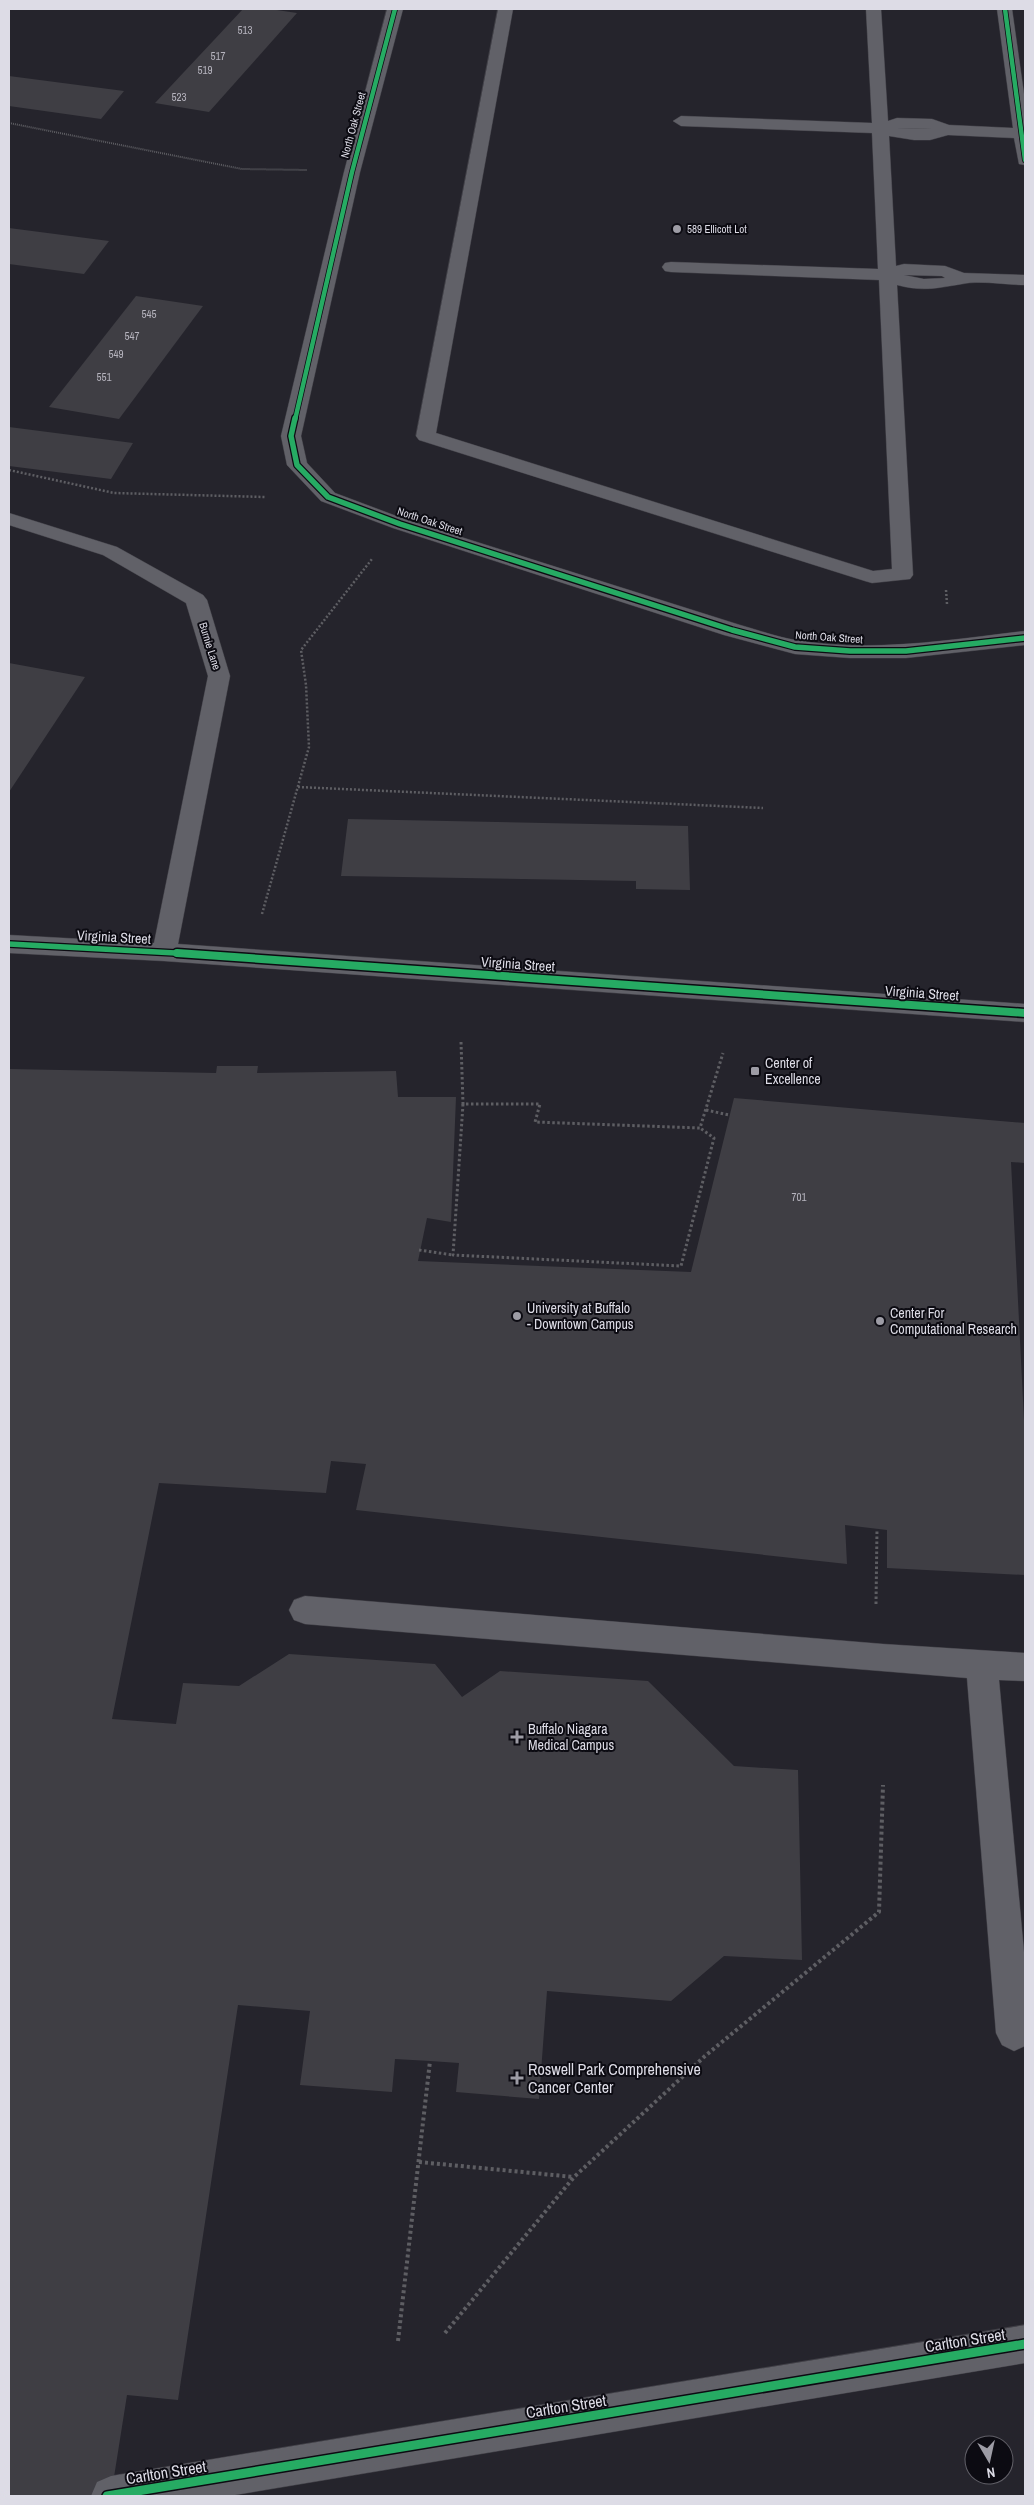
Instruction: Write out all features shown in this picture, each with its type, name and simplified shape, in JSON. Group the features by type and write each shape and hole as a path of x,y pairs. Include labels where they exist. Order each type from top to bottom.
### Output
{"street":[{"name":"North Oak Street","path":"395,9 352,172 291,436 297,465 328,497 400,524 732,630 795,647 850,651 906,651 1025,638"},
{"path":"505,9 426,436 872,577 903,575 874,9"},
{"path":"1005,9 1018,52 1025,160"},
{"path":"681,121 880,128 897,123 932,124 947,130 1022,133"},
{"path":"671,268 888,275 904,269 945,271 961,278 1025,280"},
{"name":"Burnie Lane","path":"9,519 110,552 196,600 219,676 164,952"},
{"name":"Virginia Street","path":"9,944 164,952 1025,1013"},
{"path":"305,1610 884,1658 1025,1667"},
{"path":"982,1663 1014,2032"},
{"name":"Carlton Street","path":"111,2496 1025,2344"}],"path":[{"path":"9,123 242,169 352,172"},
{"path":"9,470 114,493 328,497"},
{"path":"262,916 309,747 306,685 301,650 400,524"},
{"path":"298,787 763,808"},
{"path":"454,1255 463,1104 461,1042"},
{"path":"700,1128 723,1052"},
{"path":"419,1250 454,1255 681,1266 714,1138 700,1128 535,1122 540,1104 463,1104"},
{"path":"706,1110 729,1115"},
{"path":"876,1604 878,1529"},
{"path":"445,2333 574,2177 705,2056 879,1912 883,1785"},
{"path":"398,2341 430,2061"},
{"path":"419,2162 574,2177"}],"building":[{"path":"243,9 270,9 297,13 209,112 155,103"},
{"path":"9,76 124,91 101,119 9,106"},
{"path":"9,228 109,241 84,274 9,264"},
{"path":"136,296 203,306 119,419 49,407"},
{"path":"9,427 133,443 111,479 9,466"},
{"path":"9,663 85,677 9,792"},
{"path":"348,819 688,826 690,890 636,889 636,881 341,876"},
{"path":"217,1066 258,1066 257,1073 396,1071 398,1097 456,1097 451,1222 427,1218 418,1261 691,1272 734,1098 1025,1123 1025,1163 1011,1162 1025,1440 1025,1575 887,1568 887,1530 845,1525 847,1564 356,1510 366,1464 331,1461 326,1493 159,1483 112,1719 176,1724 183,1683 239,1686 289,1654 435,1664 462,1697 500,1671 648,1681 734,1766 798,1770 802,1960 724,1956 671,2001 547,1991 539,2099 456,2092 459,2063 430,2061 395,2059 392,2092 300,2085 310,2011 238,2005 178,2400 127,2395 111,2496 9,2496 9,1069 216,1073"}],"cycle path":[{"path":"395,9 352,172 291,436 297,465 328,497 400,524 732,630 795,647 850,651 906,651 1025,638"},
{"path":"1005,9 1025,160"},
{"path":"9,944 164,952 1025,1013"},
{"path":"107,2496 1025,2344"}],"place":[{"name":"589 Ellicott Lot","path":"677,229"},
{"name":"Center of Excellence","path":"755,1071"},
{"name":"University at Buffalo - Downtown Campus","path":"517,1316"},
{"name":"Center For Computational Research","path":"880,1321"},
{"name":"Buffalo Niagara Medical Campus","path":"517,1737"},
{"name":"Roswell Park Comprehensive Cancer Center","path":"517,2078"}]}
